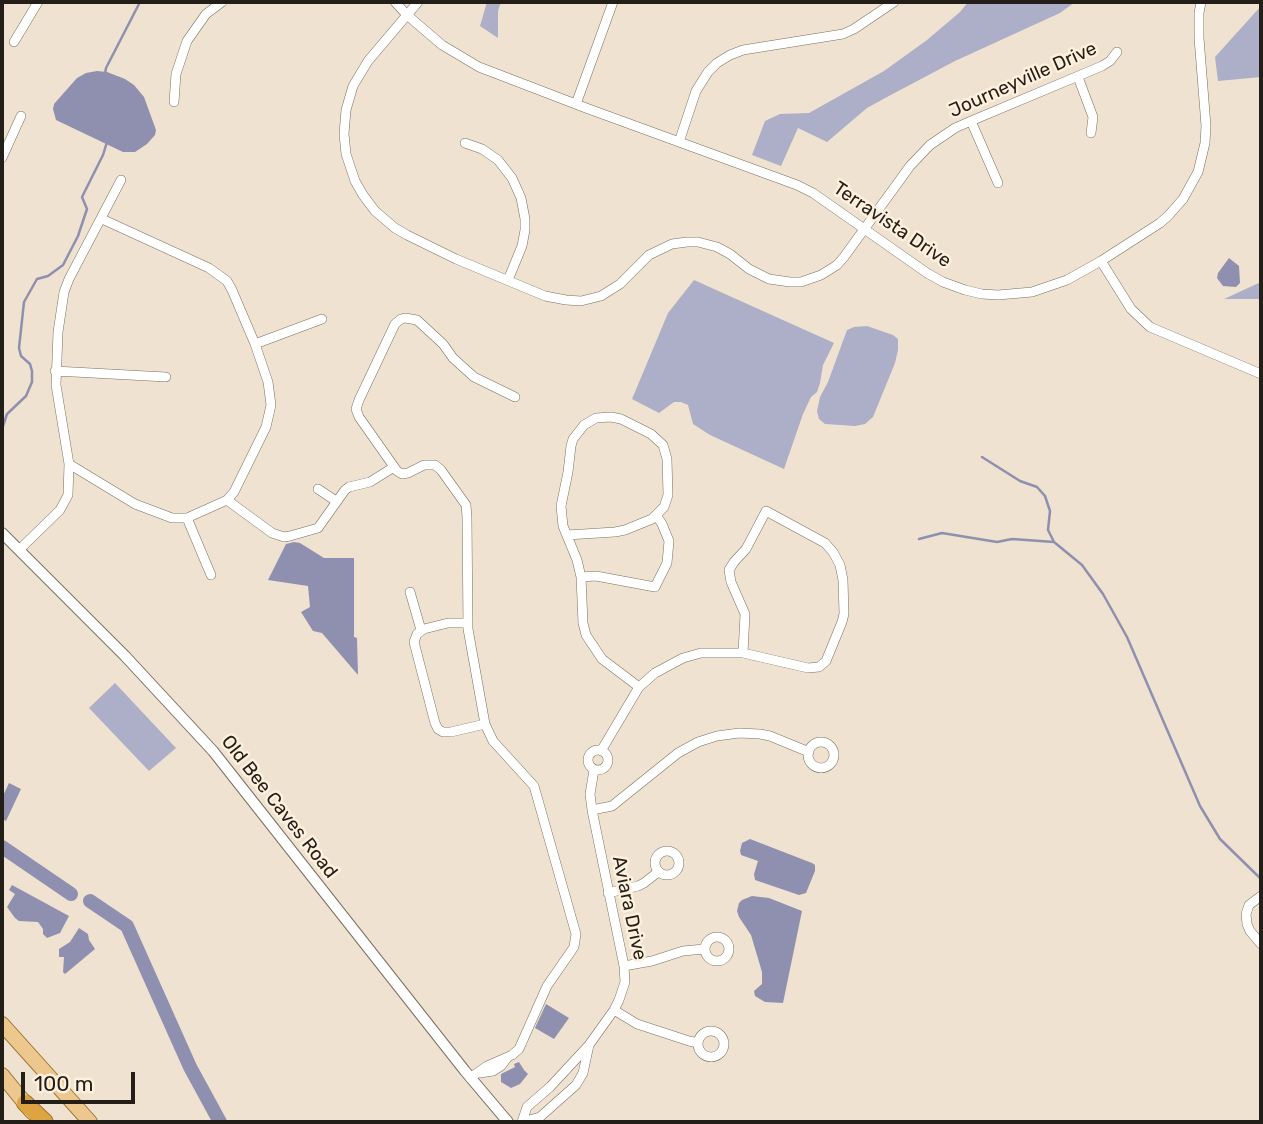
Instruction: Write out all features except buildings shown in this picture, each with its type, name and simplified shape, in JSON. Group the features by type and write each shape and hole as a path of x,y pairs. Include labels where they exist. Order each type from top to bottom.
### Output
{"highway":[{"path":"25,1103 43,1122"}],"main road":[{"path":"2,1024 90,1122"},
{"path":"2,1075 25,1103"}],"street":[{"path":"14,42 38,2"},
{"path":"174,102 176,74 187,41 206,14 222,2"},
{"name":"Terravista Drive","path":"395,2 442,45 480,67 797,185 813,193 927,274 965,290 998,295 1032,292 1067,280 1101,261 1168,216 1183,199 1198,172 1205,143 1199,38 1201,2"},
{"name":"Journeyville Drive","path":"418,2 368,61 349,97 345,144 355,181 371,206 395,228 445,254 545,296 565,300 590,300 601,296 620,284 649,255 671,244 687,242 717,247 749,270 769,279 801,282 821,275 837,265 918,157 944,135 971,121 1078,77 1110,61 1117,52"},
{"path":"576,104 613,2"},
{"path":"679,142 696,92 717,63 743,50 843,34 894,2"},
{"path":"1078,77 1092,111 1091,133"},
{"path":"2,158 21,116"},
{"path":"971,121 998,183"},
{"path":"465,143 482,149 498,160 512,178 521,198 525,230 522,246 508,280"},
{"path":"20,549 66,501 69,490 68,464 55,371 64,292 121,180"},
{"path":"68,464 135,504 172,518 187,518 228,500 234,492 266,427 271,405 268,382 255,344 227,281 219,274 170,249 102,219"},
{"path":"1101,261 1131,309 1150,327 1261,374"},
{"path":"475,1075 493,1071 501,1066 522,1044 544,992 574,947 576,934 534,786 493,741 485,724 468,623 466,505 438,467 424,465 406,474 398,472 356,409 395,324 401,319 409,318 417,320 474,377 516,397"},
{"path":"255,344 322,319"},
{"path":"55,371 166,377"},
{"path":"567,535 620,531 646,522 664,507 668,495 667,459 663,445 651,433 611,416 596,418 584,425 571,446 561,506 563,526 577,559 581,577 586,635 602,659 639,687"},
{"path":"228,500 264,528 284,537 318,528 341,494 349,487 370,482 394,467"},
{"path":"318,489 336,501"},
{"name":"Aviara Drive","path":"589,1045 583,1073 571,1091 540,1117 522,1122 527,1107 550,1087 589,1045 614,1010 625,982 590,793 594,770 603,769 608,762 608,757 601,751 639,687 654,673 683,658 701,653 743,653 808,668 819,667 826,662 842,622 843,580 840,565 829,547 766,511 746,549 729,570 731,582 745,614 743,653"},
{"path":"581,577 596,576 655,587 667,563 669,541 656,515"},
{"path":"187,518 211,575"},
{"name":"Old Bee Caves Road","path":"2,533 125,656 213,751 475,1075 508,1122"},
{"path":"410,592 421,630"},
{"path":"468,623 448,623 421,630 415,636 414,642 437,727 443,732 451,732 485,724"},
{"path":"592,810 612,806 678,753 717,736 760,734 809,752"},
{"path":"608,893 638,886 658,872"},
{"path":"1261,896 1249,905 1246,914 1250,931 1261,944"},
{"path":"624,967 683,951 704,949"},
{"path":"614,1010 637,1024 698,1043"},
{"path":"550,1087 562,1098"}],"shaded area":[{"path":"487,2 501,2 498,11 498,38 480,26"},
{"path":"968,2 1075,2 1060,13 955,61 867,108 827,142 798,128 781,166 752,155 765,121 780,114 809,113 884,71 927,40"},
{"path":"1261,6 1261,77 1218,81 1215,57"},
{"path":"97,71 125,79 144,97 156,130 147,144 135,152 123,152 56,120 54,104 77,78"},
{"path":"1229,258 1239,266 1240,283 1236,287 1223,286 1217,278"},
{"path":"694,280 834,343 823,365 817,392 811,397 803,414 784,469 710,435 693,424 688,405 674,402 659,413 632,399 668,313"},
{"path":"1261,282 1261,299 1224,299"},
{"path":"867,326 898,339 895,363 873,417 865,424 855,426 825,424 819,419 817,411 820,397 847,330"},
{"path":"294,542 324,558 354,558 354,637 357,638 358,675 322,633 313,631 301,612 310,607 308,586 268,580 286,544"},
{"path":"115,683 176,748 149,771 89,708"},
{"path":"9,783 21,789 6,821 2,819 2,798"},
{"path":"750,839 815,865 806,893 799,895 755,880 758,861 741,855 740,851 742,843"},
{"path":"12,885 69,916 60,933 47,938 38,922 19,921 15,918 7,907 15,894 9,890"},
{"path":"752,896 769,898 802,911 783,1003 765,1002 755,996 754,991 762,984 762,972 751,935 737,911 742,900"},
{"path":"79,928 88,934 95,949 65,974 64,957 59,957 59,949 70,942"},
{"path":"546,1004 569,1018 554,1039 535,1028"},
{"path":"519,1062 528,1074 520,1084 511,1088 501,1082 501,1074"}],"waterway":[{"path":"105,74 140,2"},
{"path":"2,429 7,414 26,396 32,382 30,364 21,356 19,348 24,302 37,279 48,276 63,265 78,236 87,209 82,197 107,142"},
{"path":"982,457 1020,481 1037,487 1045,496 1050,511 1048,530 1054,542"},
{"path":"919,539 942,533 997,542 1012,539 1054,542 1082,565 1103,594 1127,637 1200,806 1220,839 1261,879"},
{"path":"2,847 71,894"},
{"path":"90,901 127,926 190,1067 220,1122"}]}
